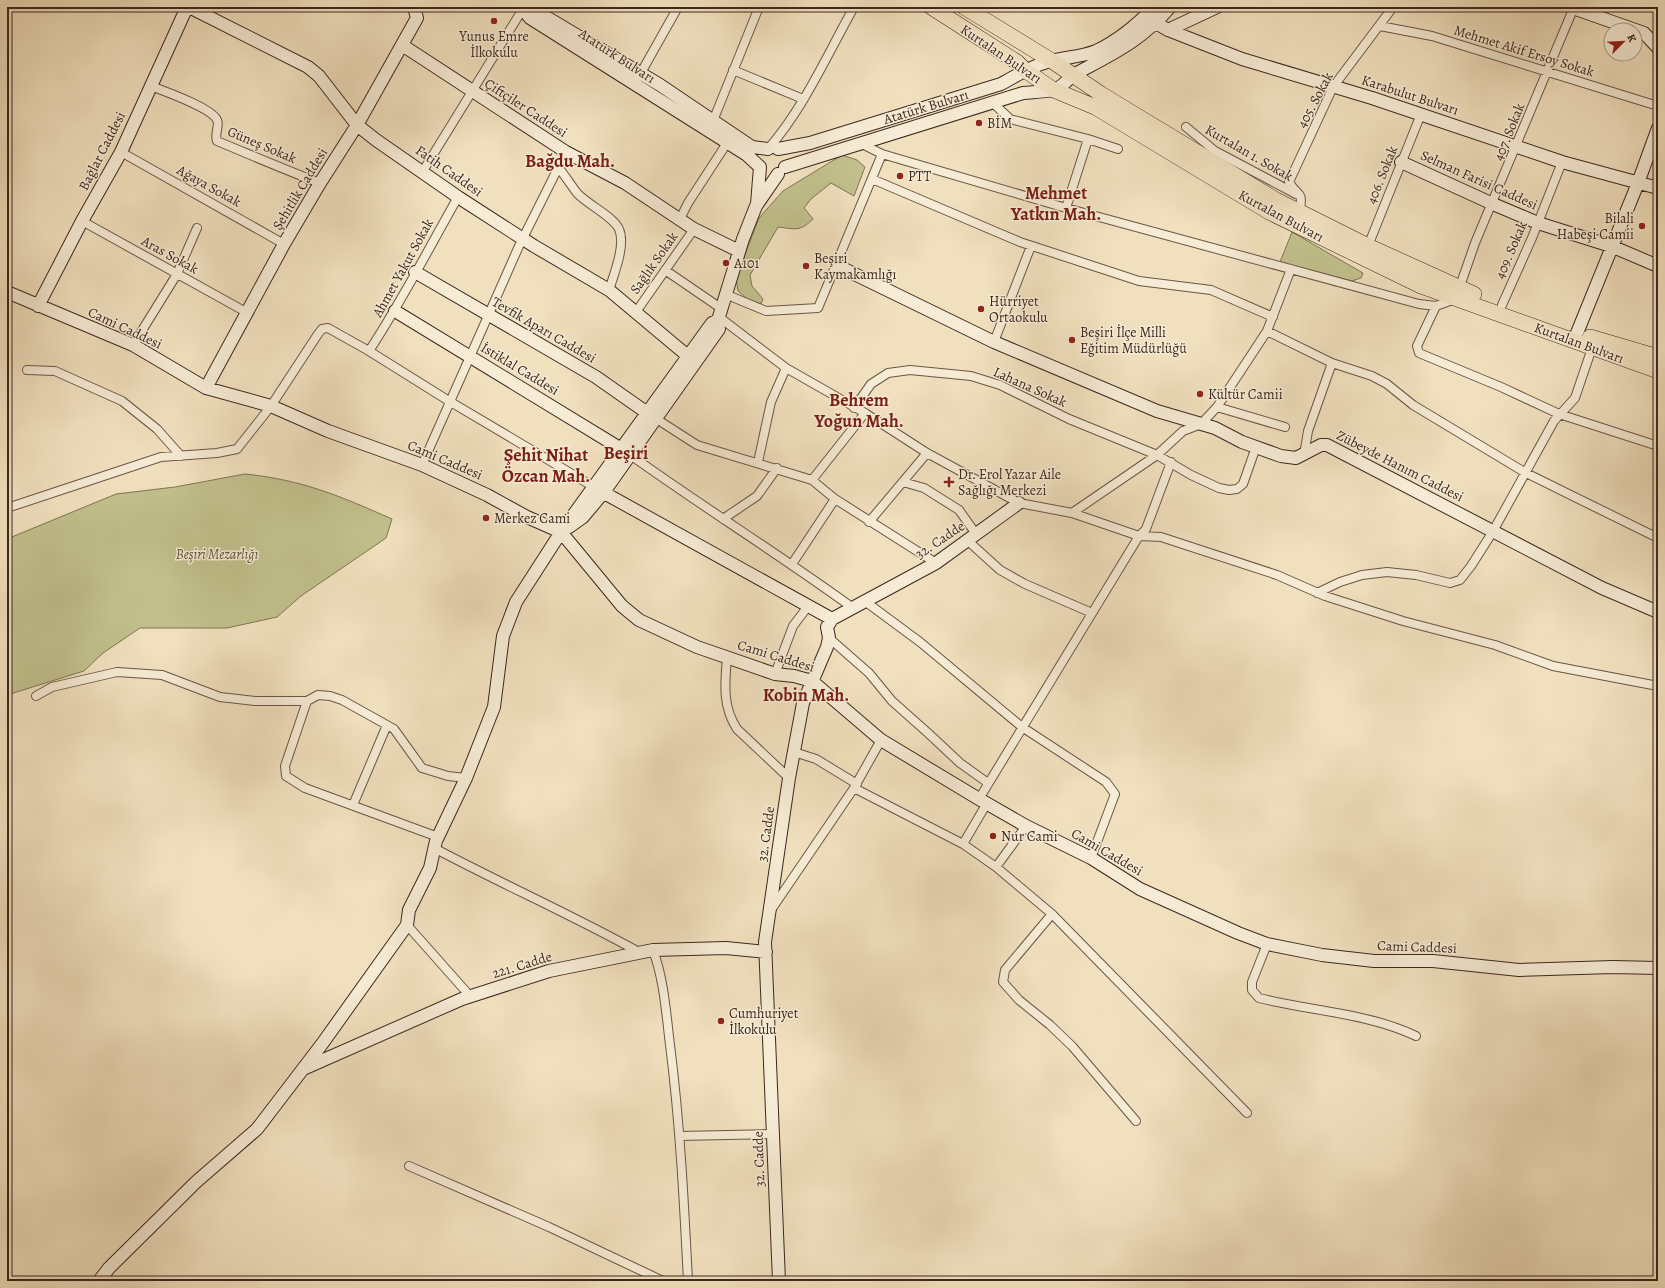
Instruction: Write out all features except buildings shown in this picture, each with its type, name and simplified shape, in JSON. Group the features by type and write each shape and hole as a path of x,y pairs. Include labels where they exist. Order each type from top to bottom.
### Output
{"highway":[{"name":"Kurtalan Bulvarı","path":"931,7 1017,62 1026,71 1054,90 1095,107 1269,212 1420,286 1502,305 1577,333 1658,357"},
{"name":"Kurtalan Bulvarı","path":"964,7 1052,61 1101,94 1276,200 1301,204 1368,246 1457,294 1592,348 1658,372"}],"street":[{"name":"Bağlar Caddesi","path":"38,306 82,221 121,152 188,7"},
{"name":"Fatih Caddesi","path":"188,7 308,67 319,76 357,125 458,197 524,238 534,246 609,290 692,360"},
{"name":"Şehitlik Caddesi","path":"206,388 284,244 320,183 357,125 417,18 414,7"},
{"path":"638,79 678,7"},
{"path":"713,121 759,7"},
{"path":"99,1281 109,1268 196,1182 257,1129 302,1070 407,925 409,910 430,868 436,843 466,778 494,707 503,636 516,602 561,532 599,489 692,360 712,323 720,316 725,294 756,206 761,155 773,149 780,135 803,99 854,7"},
{"name":"Atatürk Bulvarı","path":"525,8 530,18 713,121 752,147 773,149 810,143 1001,84 1026,71 1052,61 1070,59 1101,48 1119,38 1154,7"},
{"path":"1054,90 1065,84 1073,75 1116,53 1139,38 1156,23 1170,7"},
{"path":"1168,30 1217,7"},
{"name":"405. Sokak","path":"1301,204 1298,191 1289,182 1333,86 1393,7"},
{"path":"1572,7 1644,34 1658,48"},
{"name":"407. Sokak","path":"1457,294 1475,243 1493,204 1547,73 1572,7"},
{"path":"423,171 525,8"},
{"name":"Karabulut Bulvarı","path":"1156,23 1168,30 1242,59 1421,114 1517,145 1562,162 1658,188"},
{"name":"Mehmet Akif Ersoy Sokak","path":"1380,26 1432,36 1520,62 1547,73 1658,106"},
{"name":"Çiftçiler Caddesi","path":"402,45 566,152 625,183 694,229 739,252"},
{"path":"733,70 803,99"},
{"name":"Atatürk Bulvarı","path":"638,79 727,143 747,155 760,167"},
{"name":"Güneş Sokak","path":"151,86 190,102 214,115 218,121 217,141 256,156 283,170 320,183"},
{"name":"Atatürk Bulvarı","path":"781,170 860,143 992,102 1023,93 1054,90"},
{"path":"992,102 1010,119 1088,139 1118,149"},
{"name":"406. Sokak","path":"1368,246 1421,114"},
{"name":"Kurtalan 1. Sokak","path":"1186,127 1215,151 1301,204"},
{"path":"1577,333 1611,246 1638,183 1658,128"},
{"path":"1066,208 1088,139"},
{"name":"Sağlık Sokak","path":"680,219 688,203 727,143"},
{"path":"860,143 882,154 1066,208 1419,304 1436,306"},
{"path":"756,206 781,170 784,155 773,149"},
{"name":"Ağaya Sokak","path":"121,152 284,244"},
{"path":"422,465 488,316 566,152"},
{"path":"725,294 766,311 818,308 882,154"},
{"name":"Selman Farisi Caddesi","path":"1402,162 1538,223 1611,246 1658,266"},
{"name":"409. Sokak","path":"1502,305 1538,223 1562,162"},
{"path":"760,167 766,173 781,170"},
{"path":"559,168 578,193 597,210 612,220 619,229 621,240 617,263 609,290"},
{"path":"872,178 1031,246 1140,280 1211,290 1273,317"},
{"name":"Ahmet Yakut Sokak","path":"369,351 395,311 415,272 458,197"},
{"name":"Aras Sokak","path":"82,221 246,312"},
{"path":"133,345 176,274 197,228"},
{"name":"Sağlık Sokak","path":"636,312 694,229"},
{"path":"994,342 1031,246"},
{"name":"Zübeyde Hanım Caddesi","path":"836,265 994,342 1157,411 1215,428 1256,447 1281,456 1296,458 1321,445 1327,445 1602,588 1658,612"},
{"path":"1072,513 1157,455 1183,431 1201,424 1217,407 1267,331 1291,269"},
{"path":"665,270 786,368 865,413 927,453 1019,503 1072,513 1139,536 1161,537 1277,576 1318,593 1403,621 1495,646 1553,666 1658,686"},
{"name":"Tevfik Aparı Caddesi","path":"415,272 488,316 596,377 651,416"},
{"name":"Cami Caddesi","path":"7,292 133,345 206,388 271,406 328,431 422,465 487,495 527,517 561,532 622,606 640,620 697,647 776,674 794,676 812,681 882,740 983,801 1026,826 1091,858 1140,889 1238,933 1267,944 1322,955 1374,961 1433,961 1519,970 1612,967 1658,968"},
{"path":"1457,294 1436,306 1417,346 1419,353 1501,387 1559,414 1658,446"},
{"name":"İstiklal Caddesi","path":"395,311 625,451"},
{"path":"7,508 161,458 217,454 237,449 271,406 322,329 328,328 369,351 449,402 599,489 832,619"},
{"path":"1267,331 1332,363 1372,376 1388,384 1412,405 1526,473 1658,538"},
{"path":"1318,593 1340,582 1362,575 1387,572 1416,575 1450,583 1460,580 1471,566 1493,530 1554,421 1574,398 1592,348"},
{"path":"1304,455 1308,431 1332,363"},
{"path":"758,462 771,402 786,368"},
{"path":"27,370 55,371 122,401 157,429 181,456"},
{"name":"Lahana Sokak","path":"854,408 871,384 888,373 910,370 971,376 1000,385 1069,419 1157,455 1219,488 1229,490 1237,489 1243,484 1256,447"},
{"path":"1217,407 1284,427"},
{"path":"812,480 865,413"},
{"path":"651,416 697,445 758,462 812,480 835,500 936,563"},
{"path":"625,451 723,519 792,564 853,608"},
{"path":"869,522 927,453"},
{"path":"963,844 983,801 988,783 1139,536 1146,529 1171,462"},
{"path":"723,519 757,496 776,468"},
{"path":"903,482 924,488 959,510 971,537 1000,570 1025,584 1092,613"},
{"path":"792,564 835,500"},
{"name":"32. Cadde","path":"779,1281 765,942 789,778 803,703 829,638 827,628 832,619 936,563 1019,503"},
{"path":"866,602 920,642 1022,727 1106,782 1115,794 1091,858"},
{"path":"776,674 793,626 809,606"},
{"path":"829,638 870,673 892,701 960,763 988,783"},
{"path":"727,657 725,699 732,722 737,729 789,778"},
{"path":"36,696 52,687 117,672 162,675 220,697 255,701 308,701 318,695 330,696 342,700 394,729 422,768 448,776 466,778"},
{"path":"308,701 285,766 286,776 305,788 353,805 436,843 499,882 588,923 639,952"},
{"path":"353,805 387,725"},
{"path":"770,912 855,786 882,740"},
{"path":"794,752 816,759 855,786 963,844 996,867 1052,914 1247,1113"},
{"path":"996,867 1026,826"},
{"path":"1052,914 1005,970 1003,982 1019,1000 1050,1025 1072,1046 1136,1121"},
{"path":"407,925 470,996"},
{"path":"1267,944 1252,982 1252,990 1259,998 1346,1015 1403,1030 1416,1036"},
{"name":"221. Cadde","path":"302,1070 470,996 549,971 652,950 726,948 766,952"},
{"path":"652,950 661,972 680,1136 688,1281"},
{"path":"680,1136 773,1134"},
{"path":"409,1166 549,1227 663,1281"}],"green space":[{"path":"842,155 857,160 865,167 854,196 831,183 811,199 804,208 813,219 801,228 797,229 778,227 750,275 752,286 763,299 761,304 747,299 738,291 736,278 759,218 783,191"},
{"path":"1292,232 1363,273 1361,278 1352,281 1280,262"},
{"name":"Beşiri Mezarlığı","path":"245,474 285,480 321,490 392,519 386,538 301,596 277,617 227,628 140,628 103,653 84,671 7,695 7,539 116,494 175,487"}],"place":[{"name":"Yunus Emre İlkokulu","path":"494,21"},
{"name":"BİM","path":"979,123"},
{"name":"PTT","path":"900,176"},
{"name":"Bilali Habeşi Camii","path":"1642,226"},
{"name":"A101","path":"726,263"},
{"name":"Beşiri Kaymakamlığı","path":"806,266"},
{"name":"Hürriyet Ortaokulu","path":"981,309"},
{"name":"Beşiri İlçe Milli Eğitim Müdürlüğü","path":"1072,340"},
{"name":"Kültür Camii","path":"1200,394"},
{"name":"Dr. Erol Yazar Aile Sağlığı Merkezi","path":"949,482"},
{"name":"Merkez Cami","path":"486,518"},
{"name":"Nur Cami","path":"993,836"},
{"name":"Cumhuriyet İlkokulu","path":"721,1021"}],"district":[{"name":"Bağdu Mah.","path":"570,161"},
{"name":"Mehmet Yatkın Mah.","path":"1056,203"},
{"name":"Behrem Yoğun Mah.","path":"859,410"},
{"name":"Beşiri","path":"626,453"},
{"name":"Şehit Nihat Özcan Mah.","path":"546,465"},
{"name":"Kobin Mah.","path":"806,695"}]}
